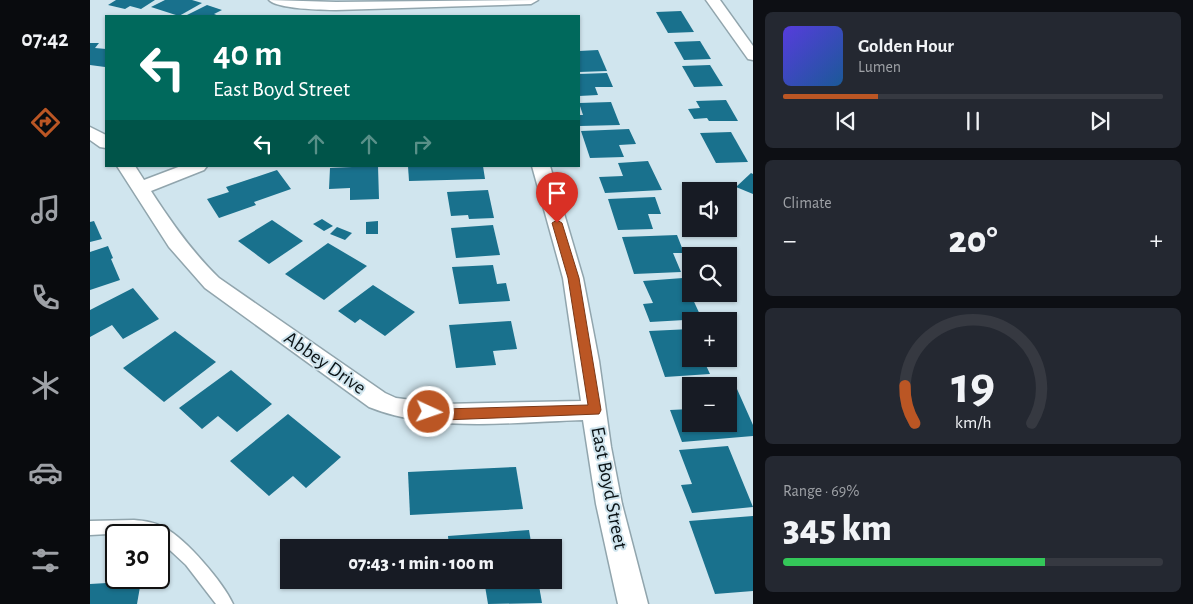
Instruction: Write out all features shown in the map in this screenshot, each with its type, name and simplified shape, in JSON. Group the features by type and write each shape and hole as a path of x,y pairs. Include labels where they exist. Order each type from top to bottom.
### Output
{"street":[{"path":"276,0 310,5 336,6 494,5 531,0"},
{"path":"713,0 753,56"},
{"path":"90,132 105,142"},
{"name":"Abbey Drive","path":"127,167 195,268 212,283 378,400 394,407 443,414 595,410"},
{"path":"141,188 195,167"},
{"name":"East Boyd Street","path":"541,167 573,278 584,332 608,504 633,604"}],"lane":[{"path":"90,528 122,526 150,528 168,538 204,574 224,604"}],"building":[{"path":"116,0 155,0 141,9 130,6 125,9 108,5"},
{"path":"165,0 192,0 202,3 181,15 151,7"},
{"path":"207,5 222,10 214,14 216,15 187,15"},
{"path":"681,11 694,32 668,33 656,12"},
{"path":"700,41 711,59 684,60 674,42"},
{"path":"90,43 99,43 95,48 105,49 105,67 90,65"},
{"path":"598,50 607,71 580,72 580,51"},
{"path":"710,65 723,86 694,87 682,66"},
{"path":"607,73 613,87 595,87 598,95 580,96 580,74"},
{"path":"726,100 738,121 709,121 707,118 694,119 688,109 700,108 696,101"},
{"path":"611,102 620,125 580,126 580,115 583,115 580,103"},
{"path":"629,129 636,144 619,145 624,157 590,158 581,131"},
{"path":"731,132 748,162 716,163 700,133"},
{"path":"648,161 662,190 605,193 599,177 623,176 618,163"},
{"path":"378,167 379,199 350,200 350,188 329,189 330,168"},
{"path":"408,167 483,167 485,179 409,181"},
{"path":"277,170 291,189 254,202 256,205 219,218 207,199 229,192 226,187"},
{"path":"751,173 753,174 753,194 737,186"},
{"path":"488,190 494,218 469,219 468,215 451,216 447,192"},
{"path":"655,197 661,214 648,214 653,229 618,230 608,199"},
{"path":"322,219 333,226 324,231 313,224"},
{"path":"272,220 303,241 269,264 238,241"},
{"path":"94,221 102,239 90,242 90,222"},
{"path":"378,221 378,234 366,234 366,222"},
{"path":"493,225 500,255 456,258 451,228"},
{"path":"337,227 352,233 345,240 330,234"},
{"path":"677,235 682,253 673,253 681,272 634,274 622,237"},
{"path":"328,243 367,266 324,300 285,274"},
{"path":"108,246 120,280 90,290 90,252"},
{"path":"493,265 497,284 506,283 510,301 459,304 452,267"},
{"path":"682,278 682,302 694,302 699,312 682,312 682,320 650,322 643,304 653,303 643,281"},
{"path":"373,285 415,312 385,336 360,319 355,323 338,311"},
{"path":"133,288 159,319 123,339 112,325 90,337 90,310"},
{"path":"511,321 517,349 493,351 496,365 456,368 449,325"},
{"path":"682,329 682,367 707,367 710,374 665,377 649,331"},
{"path":"175,331 216,362 164,402 123,368"},
{"path":"231,370 272,404 237,432 218,416 202,429 179,408"},
{"path":"737,389 753,425 753,436 682,442 670,410 682,409 682,432 737,432"},
{"path":"288,414 341,457 306,488 293,476 269,496 230,461"},
{"path":"728,446 753,507 692,513 681,485 692,484 679,450"},
{"path":"516,467 523,509 410,515 408,472"},
{"path":"753,516 753,591 715,594 689,521"},
{"path":"529,530 530,539 448,539 448,536"},
{"path":"105,583 105,589 140,589 137,604 90,604 90,584"},
{"path":"486,589 540,589 542,603 488,604"}],"route":[{"path":"429,412 443,414 595,410 582,322 573,278 557,223"}]}
